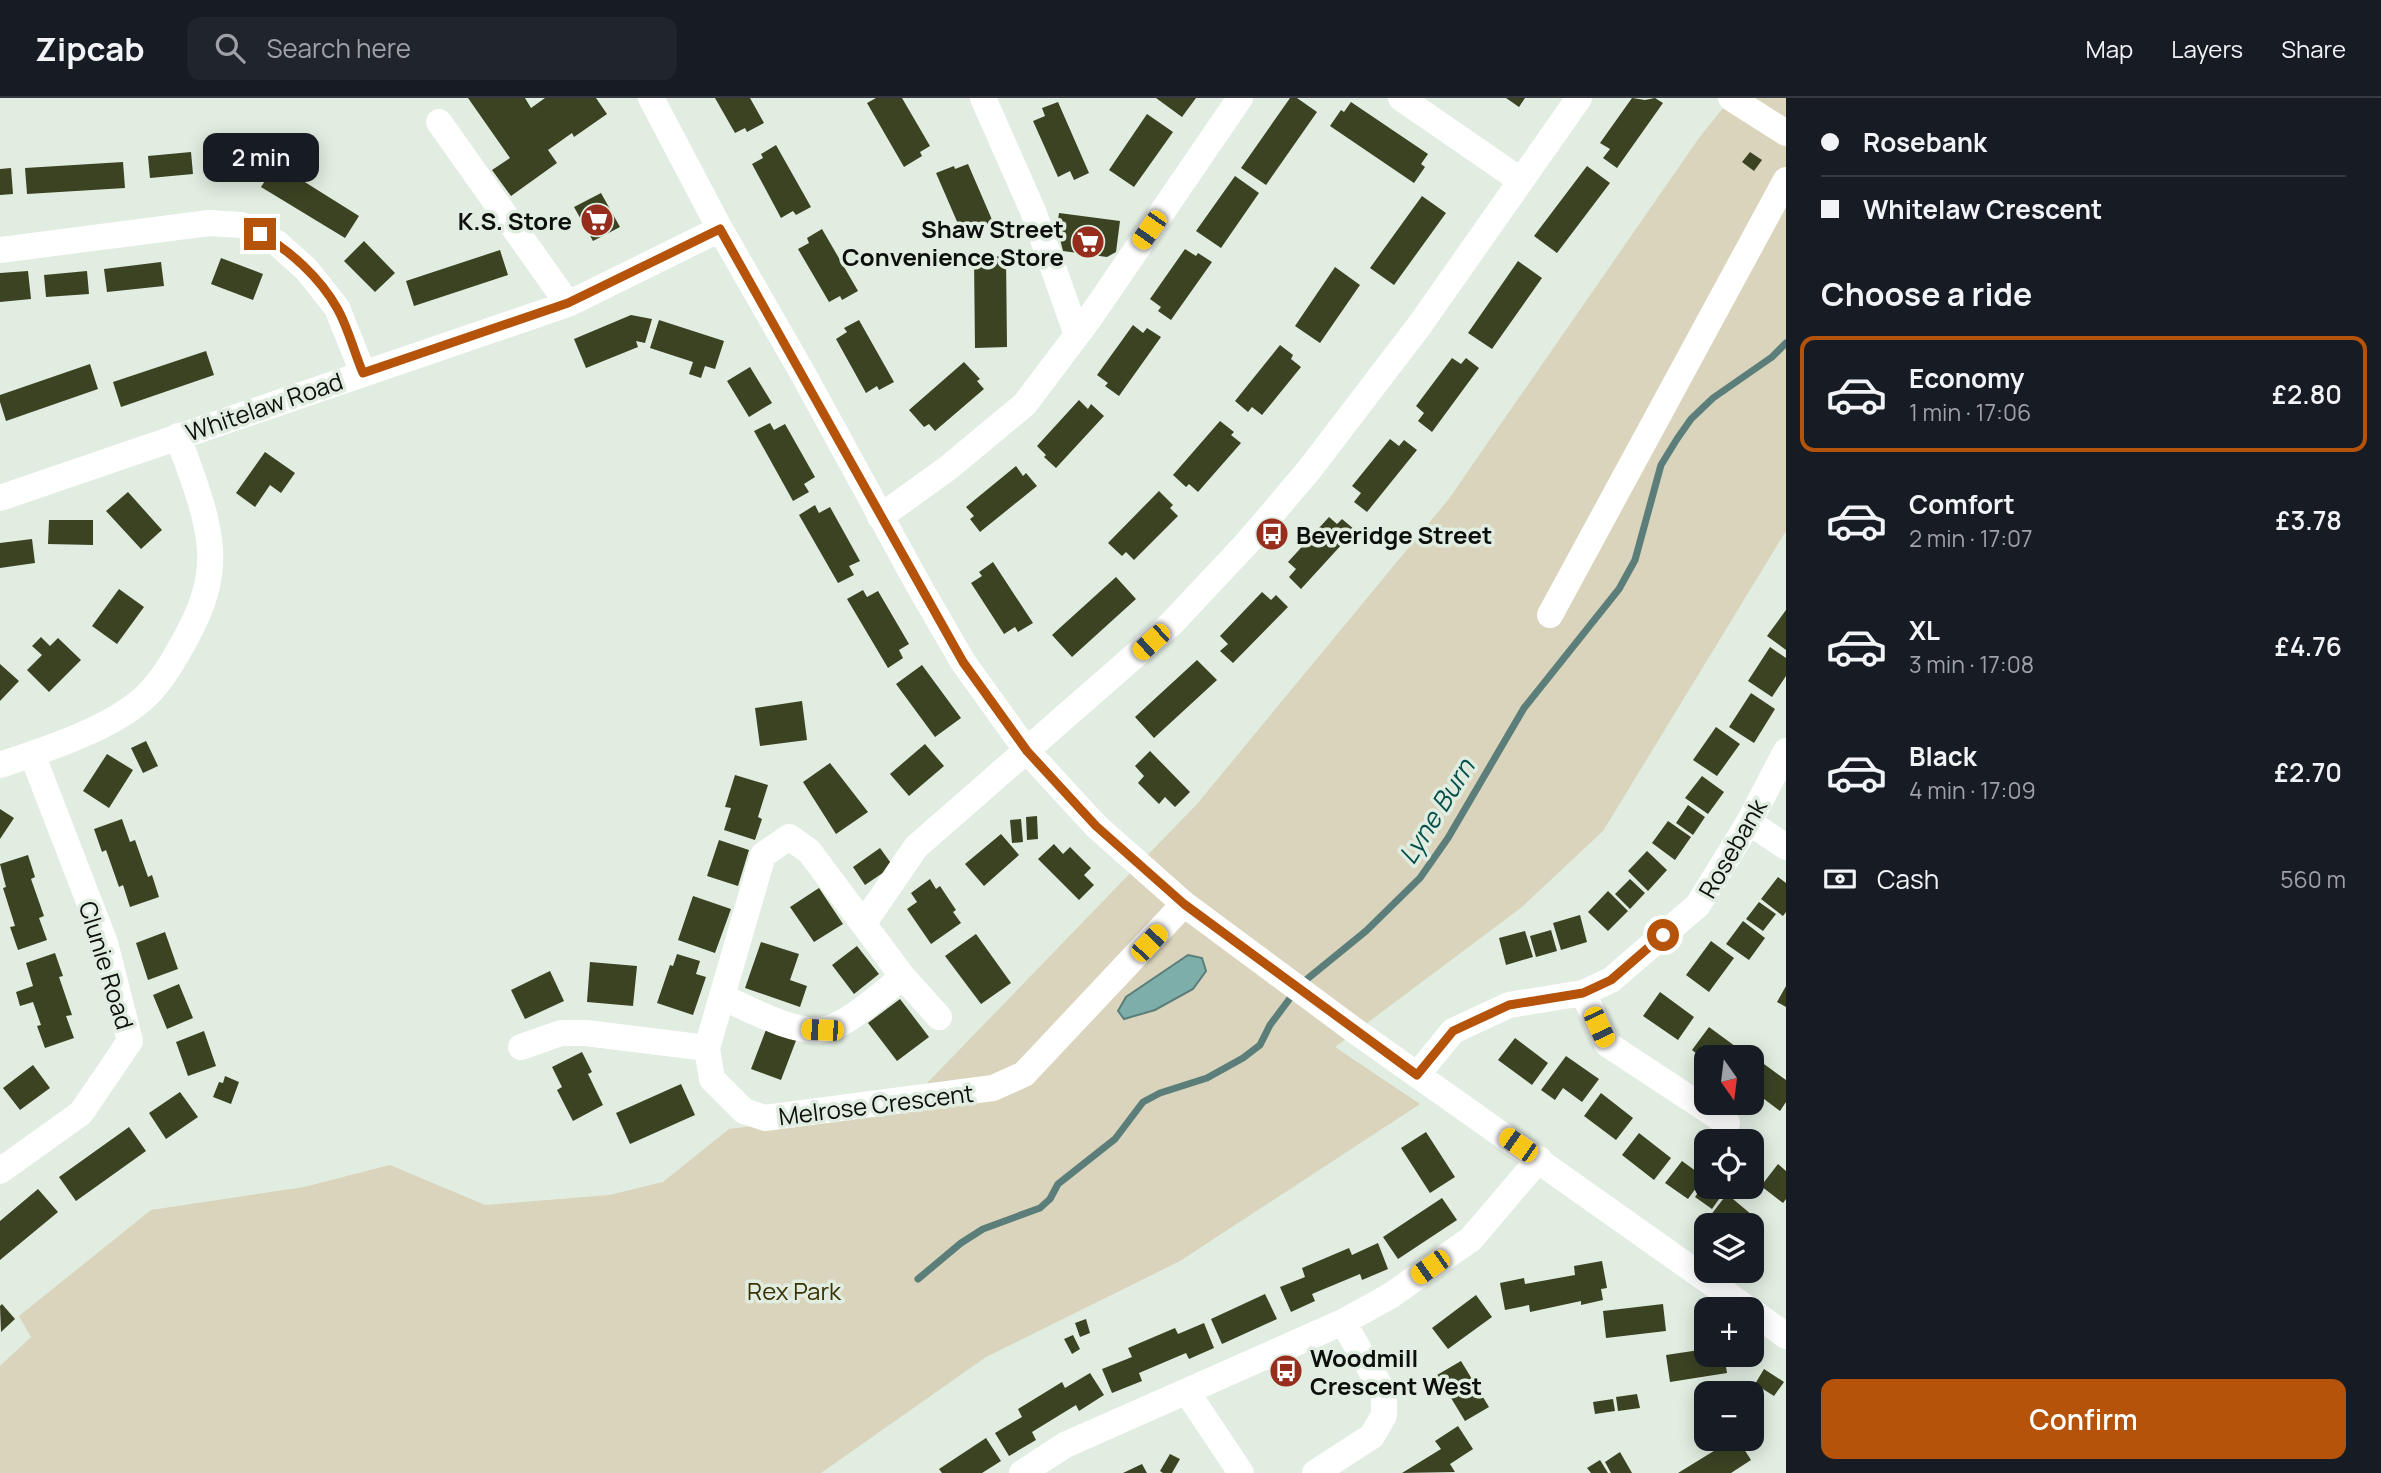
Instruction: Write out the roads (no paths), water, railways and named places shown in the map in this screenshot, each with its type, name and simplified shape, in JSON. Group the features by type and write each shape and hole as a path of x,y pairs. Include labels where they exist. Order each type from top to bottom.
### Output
{"street":[{"path":"651,98 720,229 963,662 1027,751 1096,826 1184,904 1417,1075 1732,1297"},
{"path":"983,98 1033,211 1077,335"},
{"path":"880,517 948,468 1025,404 1077,335 1240,98"},
{"path":"1401,98 1520,180"},
{"path":"864,923 916,846 1171,624 1247,543 1309,470 1419,326 1578,98"},
{"path":"1731,98 1786,133"},
{"path":"439,122 568,303"},
{"path":"1550,615 1786,180"},
{"path":"0,250 209,223 242,225 277,243 307,270 337,308 363,373"},
{"name":"Whitelaw Road","path":"0,498 568,303 720,229"},
{"path":"0,765 116,719 145,698 165,675 198,616 209,582 210,549 203,514 178,436"},
{"name":"Rosebank","path":"1417,1075 1453,1031 1509,1005 1583,993 1611,980 1698,905 1749,822 1786,751"},
{"name":"Clunie Road","path":"0,1171 81,1113 130,1041 105,943 32,754"},
{"path":"1749,822 1786,847"},
{"name":"Melrose Crescent","path":"939,1017 903,977 809,851 789,837 763,855 707,1048 712,1079 744,1111 765,1118 993,1088 1024,1074 1184,904"},
{"path":"722,997 800,1030 822,1030 841,1023 903,977"},
{"path":"1583,993 1607,1044 1727,1124"},
{"path":"521,1047 561,1033 586,1033 707,1048"},
{"path":"1022,1473 1065,1445 1343,1322 1390,1296 1471,1239 1539,1160"},
{"path":"1764,1317 1782,1326"},
{"path":"1315,1473 1371,1436 1384,1415 1384,1393 1343,1322"},
{"path":"1187,1392 1241,1473"}],"water":[{"path":"1188,955 1202,958 1206,971 1193,989 1155,1010 1124,1019 1118,1011 1126,997"}],"waterway":[{"name":"Lyne Burn","path":"1301,984 1366,931 1420,878 1448,838 1524,708 1619,589 1635,560 1661,465 1677,439 1691,419 1713,398 1772,357 1786,343"},
{"name":"Lyne Burn","path":"918,1279 961,1243 983,1229 1040,1208 1050,1199 1058,1184 1115,1139 1143,1102 1160,1093 1207,1078 1243,1058 1260,1045 1270,1025 1294,993"}],"place":[{"name":"K.S. Store","path":"597,220"},
{"name":"Shaw Street Convenience Store","path":"1088,242"},
{"name":"Beveridge Street","path":"1272,534"},
{"name":"Woodmill Crescent West","path":"1286,1371"}],"park label":[{"name":"Rex Park","path":"794,1290"}]}
